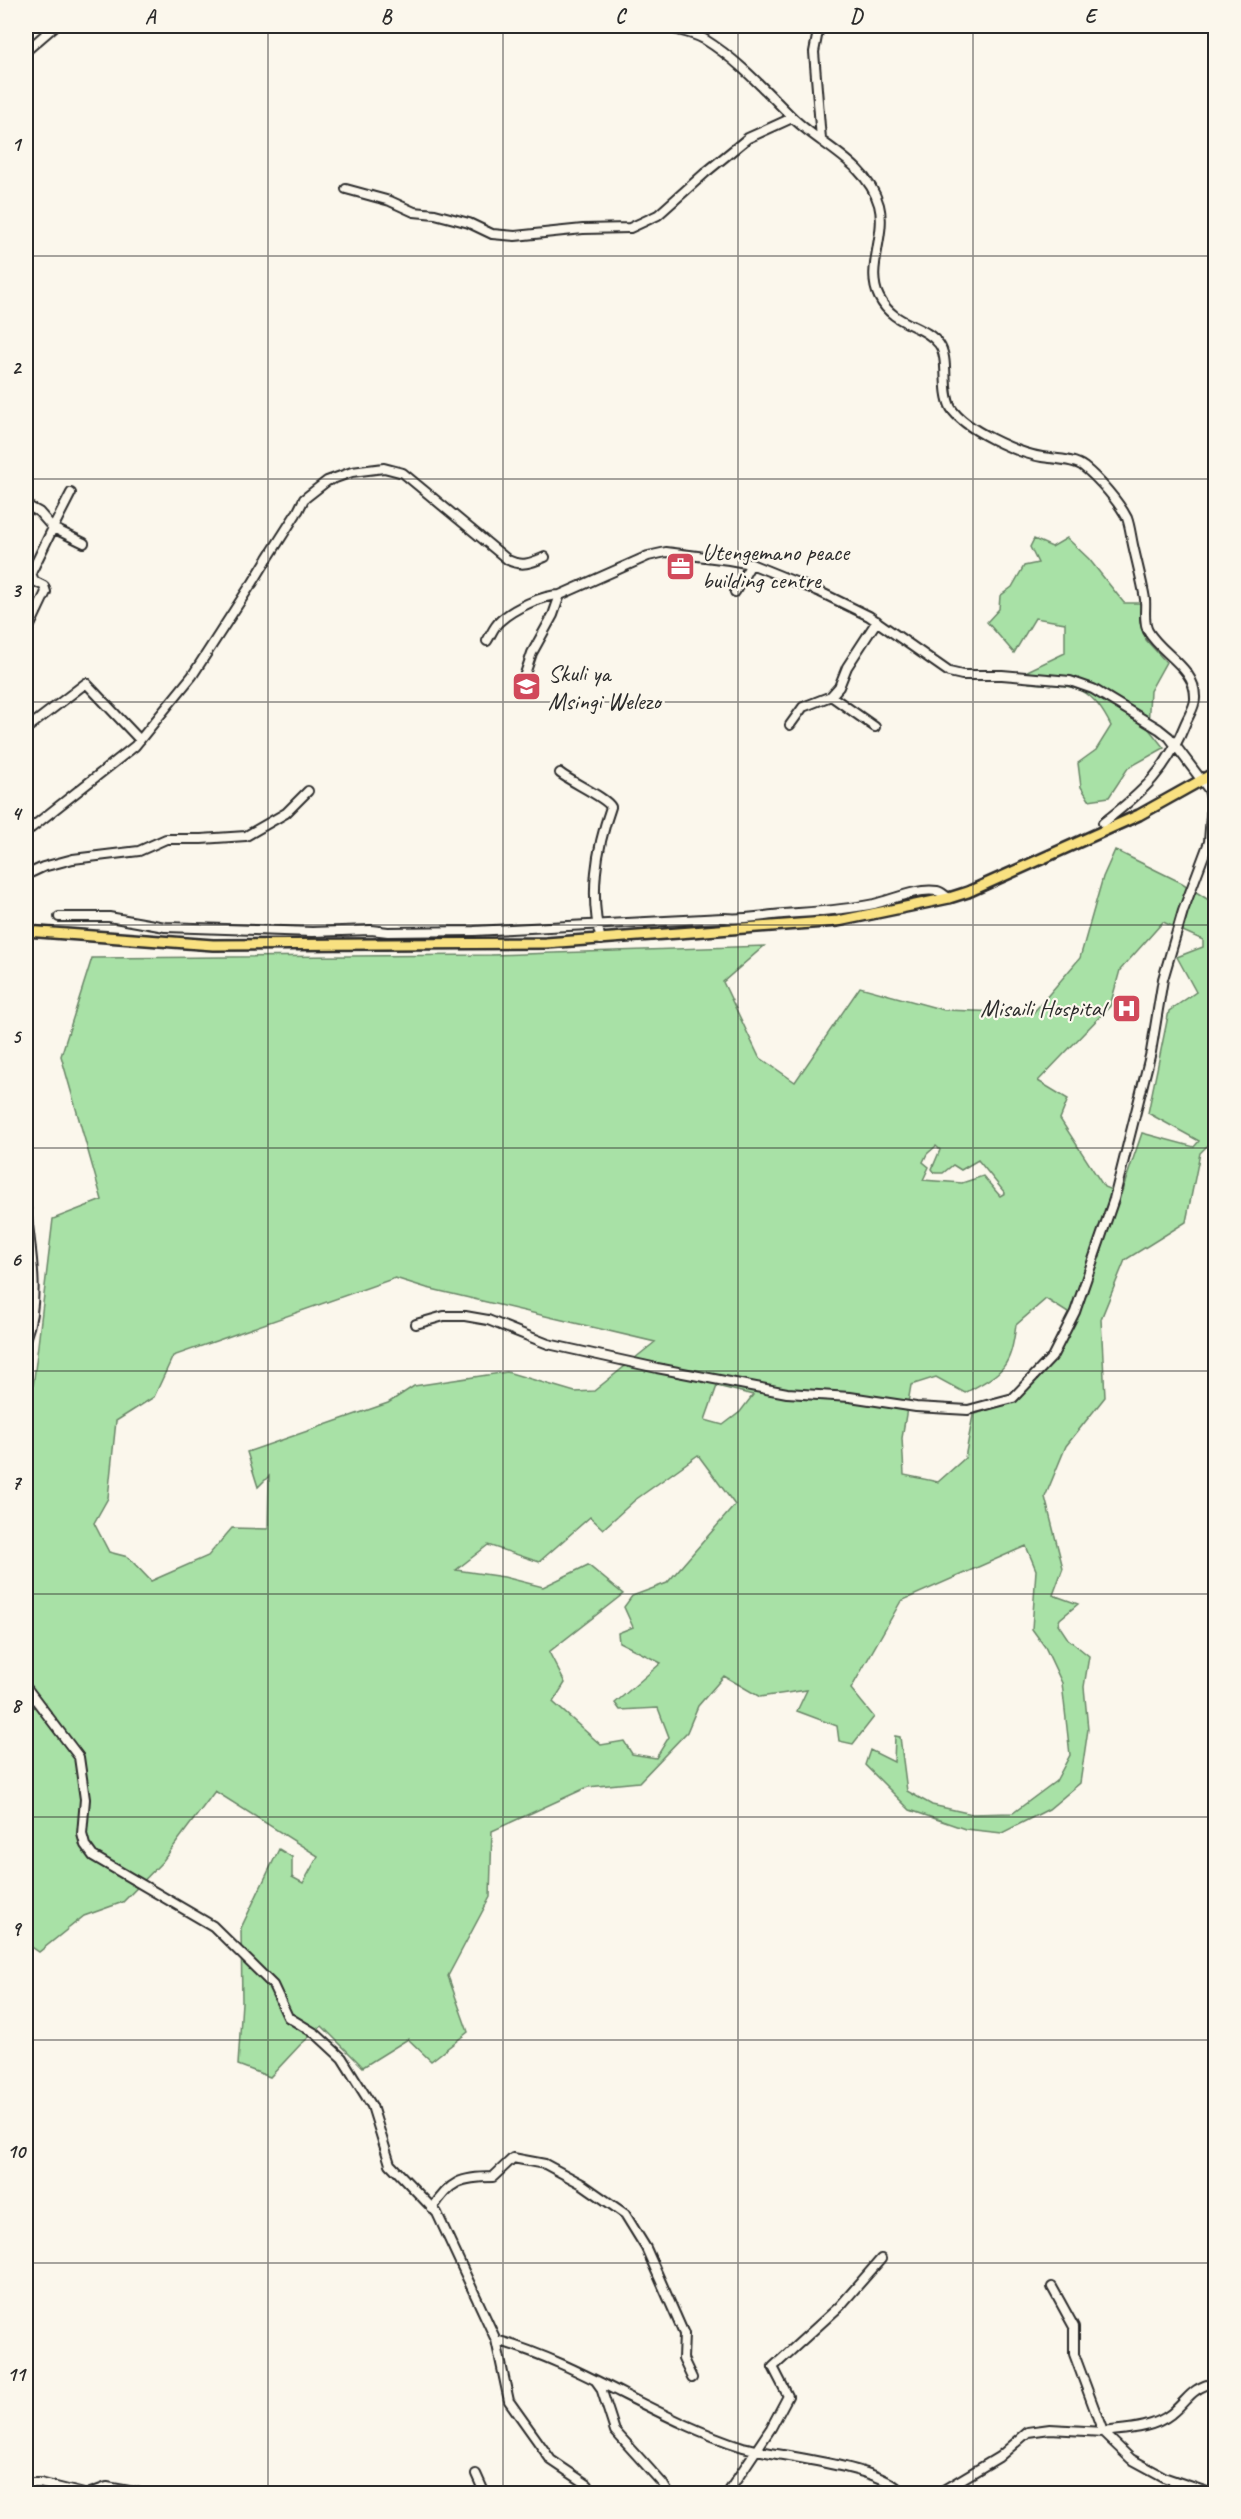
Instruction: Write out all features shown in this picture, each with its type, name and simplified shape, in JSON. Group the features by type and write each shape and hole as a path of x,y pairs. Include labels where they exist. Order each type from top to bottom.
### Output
{"main road":[{"path":"26,931 213,945 546,943 837,921 949,898 1108,830 1215,772"}],"street":[{"path":"26,51 55,26"},
{"path":"662,26 702,38 738,64 776,99 792,118 858,171 872,188 881,219 875,270 876,288 886,308 895,317 933,337 941,347 946,397 952,409 967,425 984,435 1037,456 1082,464 1127,518 1145,601 1145,627 1154,640 1181,666 1192,682 1196,699 1176,747 1157,774 1134,798 1103,823"},
{"path":"819,26 814,52 821,139"},
{"path":"346,189 390,201 414,212 435,213 470,223 492,234 515,236 630,228 658,215 748,138 792,118"},
{"path":"26,832 140,741 192,676 304,499 327,481 352,472 384,468 403,473 508,561 528,564 545,557"},
{"path":"26,634 46,592 44,586 34,581 31,573 71,493"},
{"path":"26,505 39,512 53,528 84,543"},
{"path":"416,1324 444,1316 465,1316 488,1320 548,1344 787,1393 850,1397 916,1407 968,1410 1013,1398 1052,1357 1076,1312 1114,1199 1151,1053 1162,979 1209,842 1212,822 1212,790 1201,780 1176,747 1159,729 1093,689 1070,681 1002,675 962,675 949,672 877,621 820,592 751,564 666,552 648,556 560,595 553,595 518,610 498,622 487,641"},
{"path":"735,592 751,564"},
{"path":"522,683 532,653 553,615 560,595"},
{"path":"790,725 806,704 831,696 839,687 847,667 877,621"},
{"path":"26,729 89,683 140,741"},
{"path":"831,696 875,727"},
{"path":"560,773 608,802 611,807 604,831 593,900 601,940"},
{"path":"26,875 44,867 74,859 139,851 166,839 246,836 286,813 308,791"},
{"path":"59,917 109,917 165,927 312,932 442,932 723,918 758,919 770,915 812,913 872,904 928,891 939,891 949,898"},
{"path":"26,1207 33,1279 32,1310 26,1337"},
{"path":"26,1688 79,1757 85,1799 82,1834 85,1845 93,1856 213,1926 273,1985 288,2017 316,2034 342,2058 372,2106 390,2164 437,2213 496,2340 509,2400 551,2460 588,2485"},
{"path":"432,2209 444,2190 469,2177 493,2177 513,2158 545,2164 582,2184 625,2214 646,2247 684,2334 683,2359 692,2378"},
{"path":"727,2493 788,2396 773,2367 840,2306 881,2259"},
{"path":"1052,2287 1074,2327 1074,2354 1103,2432 1131,2459 1166,2478 1213,2493"},
{"path":"496,2340 534,2350 668,2416 744,2447 852,2469 897,2486 903,2493"},
{"path":"595,2380 602,2388 615,2431 669,2493"},
{"path":"937,2493 999,2457 1028,2432 1050,2429 1103,2432 1141,2427 1170,2415 1195,2388 1215,2382"},
{"path":"476,2474 484,2493"},
{"path":"26,2483 40,2483 84,2493"},
{"path":"88,2493 106,2487 146,2493"}],"green space":[{"path":"1067,538 1089,559 1124,603 1140,603 1146,640 1166,662 1150,691 1148,728 1164,748 1128,768 1109,797 1089,800 1081,787 1078,763 1096,750 1111,726 1096,702 1087,694 1069,687 1029,683 1021,674 1065,653 1065,623 1035,618 1014,653 987,622 999,609 1000,596 1012,587 1024,566 1038,563 1030,547 1034,539 1052,547"},
{"path":"1115,850 1182,883 1215,904 1215,1138 1200,1153 1186,1222 1125,1260 1101,1319 1105,1397 1066,1446 1045,1497 1063,1568 1053,1595 1078,1604 1060,1619 1058,1624 1068,1639 1089,1656 1084,1687 1088,1729 1080,1783 1049,1809 1002,1833 965,1829 910,1810 865,1765 870,1750 894,1762 895,1736 900,1737 907,1791 932,1805 972,1814 1013,1813 1056,1781 1070,1755 1062,1683 1045,1647 1032,1629 1036,1570 1026,1546 901,1601 851,1689 874,1717 853,1744 839,1741 837,1726 797,1711 807,1690 760,1697 724,1676 698,1706 687,1732 639,1782 588,1787 492,1831 490,1897 448,1976 468,2032 431,2061 408,2039 363,2067 322,2026 300,2045 270,2077 238,2065 242,2002 241,1928 279,1849 292,1857 292,1877 303,1883 318,1856 215,1791 162,1862 123,1902 84,1916 39,1952 26,1943 26,1446 53,1219 102,1200 61,1056 92,958 491,955 764,946 723,982 759,1057 795,1082 860,987 944,1010 1033,1013 1080,958 1103,877","holes":["1163,922 1203,940 1203,947 1177,957 1196,992 1169,1011 1148,1113 1199,1141 1194,1147 1142,1133 1121,1194 1104,1187 1060,1119 1068,1099 1038,1081 1110,1006 1120,970","936,1146 940,1150 932,1169 935,1173 943,1173 953,1165 961,1170 978,1160 1005,1193 1000,1196 983,1176 962,1183 923,1180 929,1167 923,1162 927,1154","395,1278 427,1288 655,1342 594,1391 575,1392 507,1372 414,1386 388,1403 247,1452 258,1487 269,1476 268,1529 232,1528 208,1556 151,1581 128,1557 109,1552 94,1523 108,1498 116,1421 154,1397 173,1356","1046,1299 1076,1318 1051,1362 1035,1382 1017,1397 973,1415 965,1458 938,1482 904,1475 902,1438 911,1385 936,1377 965,1393 988,1380 1002,1368 1011,1352 1016,1325","717,1386 753,1395 740,1412 723,1425 705,1420","698,1455 735,1505 667,1583 632,1596 624,1607 633,1627 618,1633 619,1642 661,1663 615,1703 620,1710 658,1708 669,1737 656,1758 632,1754 624,1741 601,1745 553,1702 565,1683 549,1652 623,1594 588,1565 543,1587 504,1577 456,1570 488,1545 539,1562 590,1517 603,1529 635,1500"]}],"place":[{"name":"Utengemano peace building centre","path":"681,566"},
{"name":"Skuli ya Msingi Welezo","path":"527,687"},
{"name":"Misaili Hospital","path":"1126,1008"}]}
